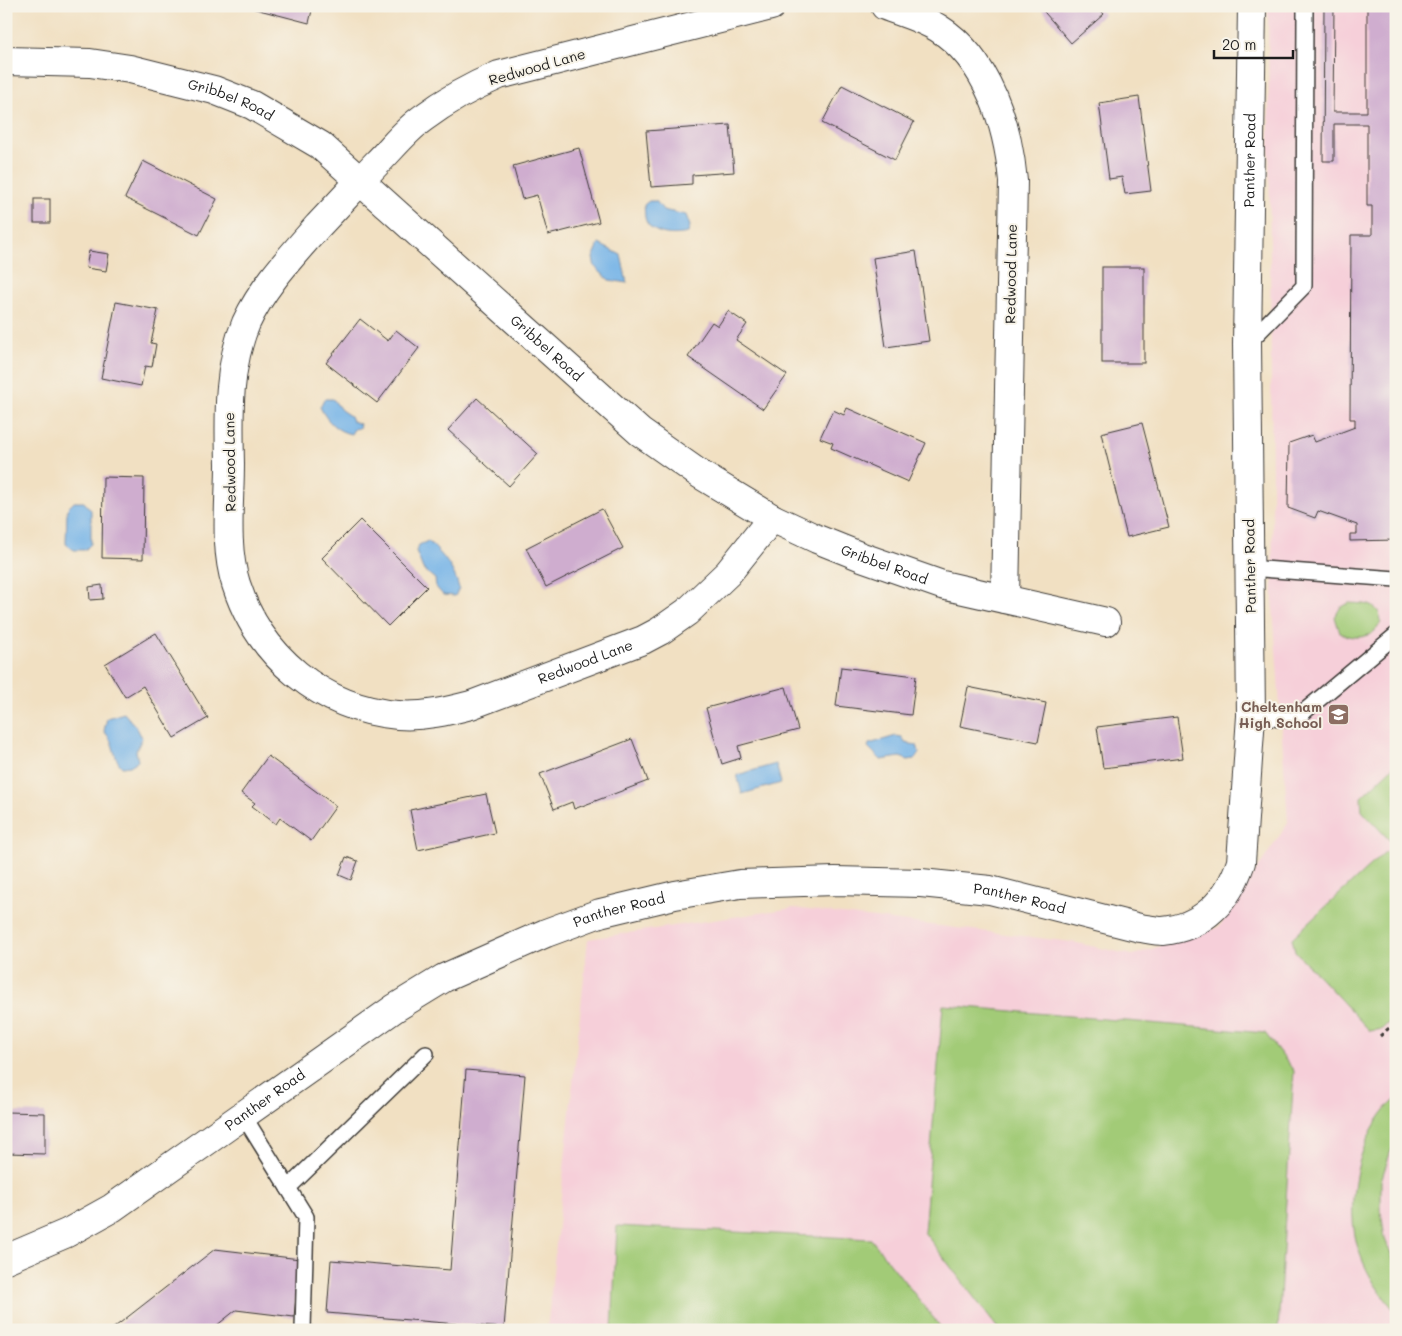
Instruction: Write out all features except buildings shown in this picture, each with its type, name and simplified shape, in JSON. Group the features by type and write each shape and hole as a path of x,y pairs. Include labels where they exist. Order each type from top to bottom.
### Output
{"street":[{"name":"Redwood Lane","path":"771,6 499,74 473,86 421,119 361,180 278,270 246,323 232,378 229,406 233,571 245,607 260,634 293,673 330,696 375,711 399,715 447,712 471,705 643,640 660,631 687,612 728,573 772,518"},
{"name":"Redwood Lane","path":"886,6 924,20 959,44 977,68 989,90 1000,114 1010,146 1013,181 1005,599"},
{"name":"Panther Road","path":"6,1259 66,1233 112,1208 395,1008 444,978 546,933 591,917 675,895 740,884 836,881 920,883 990,890 1140,928 1163,931 1183,926 1204,916 1223,900 1235,879 1241,862 1251,716 1247,344 1252,6"},
{"name":"Gribbel Road","path":"6,61 98,64 165,77 214,90 252,105 320,145 640,432 701,475 772,518 817,539 942,585 1106,622"}],"lane":[{"path":"1247,344 1304,286 1305,6"},
{"path":"1250,568 1396,579"},
{"path":"1251,716 1294,720 1396,635"},
{"path":"288,1188 426,1054"},
{"path":"243,1115 306,1217 303,1330"}],"path":[{"path":"1380,1036 1396,1022"}],"shaded area":[{"name":"Cheltenham High School","path":"1268,6 1396,6 1396,1330 547,1330 588,939 793,908 1072,942 1133,955 1219,927 1288,823 1273,607"}],"green space":[{"path":"1349,603 1370,605 1377,610 1381,621 1378,627 1369,635 1352,637 1340,633 1335,617 1340,608"},
{"path":"1396,764 1396,847 1362,811 1361,797"},
{"path":"1385,852 1396,852 1396,1016 1382,1029 1370,1031 1295,951 1292,938"},
{"path":"943,1005 1265,1033 1294,1071 1278,1330 999,1330 924,1232"},
{"path":"1396,1098 1396,1143 1390,1153 1381,1181 1381,1211 1385,1239 1396,1266 1396,1312 1375,1285 1360,1254 1355,1235 1353,1193 1363,1150 1372,1130 1383,1112"},
{"path":"617,1226 871,1239 943,1330 612,1330"}],"water":[{"path":"649,201 656,201 663,210 686,215 690,226 688,233 677,235 665,234 649,226 645,217 644,205"},
{"path":"599,244 621,255 627,283 609,280 595,267 593,258"},
{"path":"324,399 333,399 341,410 350,416 352,421 360,424 359,428 354,429 351,434 332,425 320,407"},
{"path":"74,502 84,502 91,510 91,544 85,550 74,550 66,544 67,509"},
{"path":"428,541 443,557 454,574 459,588 455,596 443,595 436,587 435,579 423,569 416,551 419,545"},
{"path":"124,713 137,728 142,738 136,751 138,761 130,766 122,767 116,758 111,741 104,731 107,718"},
{"path":"896,736 902,737 905,743 917,745 919,753 915,759 908,760 900,757 881,760 868,747 869,744"},
{"path":"776,764 781,783 742,794 737,775"}],"place":[{"name":"Cheltenham High School","path":"1338,715"}]}
